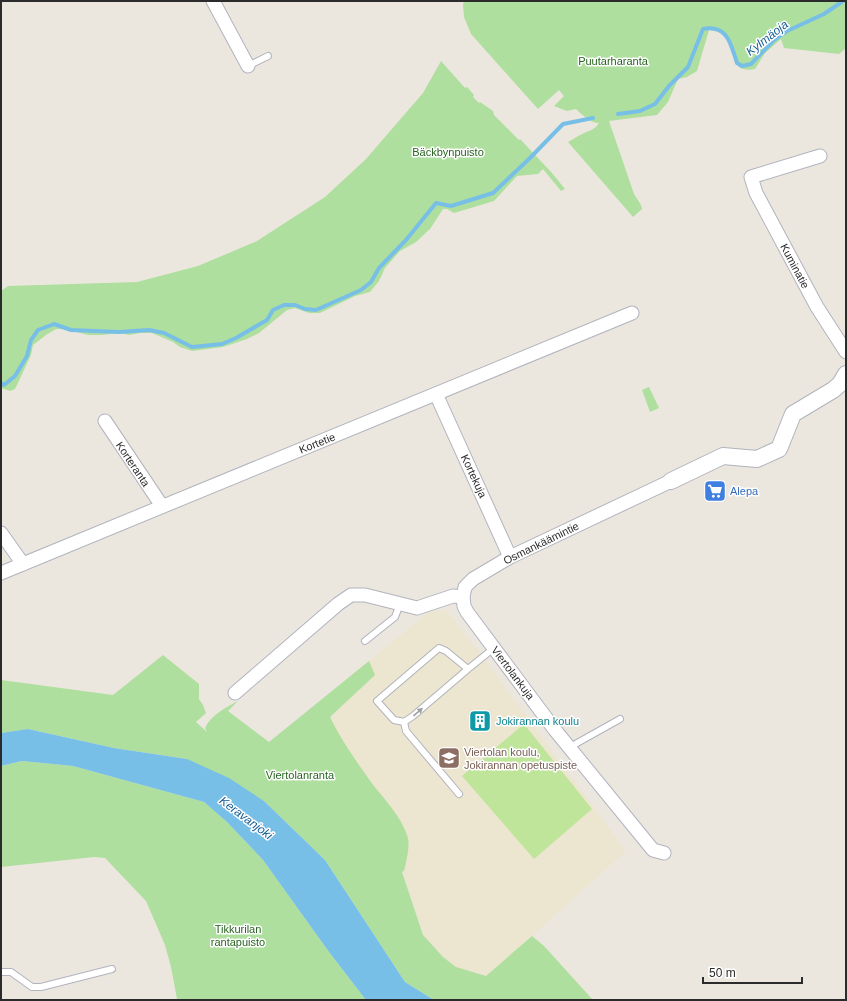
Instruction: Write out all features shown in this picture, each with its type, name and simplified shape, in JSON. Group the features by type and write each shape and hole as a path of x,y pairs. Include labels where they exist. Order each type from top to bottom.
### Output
{"street":[{"path":"213,1 248,66"},
{"name":"Kuminatie","path":"820,156 751,177 756,193 817,307 846,352"},
{"name":"Kortetie","path":"1,573 632,313"},
{"name":"Osmankäämintie","path":"463,597 465,587 473,579 510,557 723,456 756,459 779,449 793,414 834,390 846,374"},
{"name":"Kortekuja","path":"436,394 510,557"},
{"name":"Korteranta","path":"105,421 162,506"},
{"path":"1,533 23,564"},
{"path":"236,693 338,604 351,595 365,595 417,608 453,596 463,597"},
{"name":"Viertolankuja","path":"463,597 464,606 467,612 570,747 653,850 664,853"}],"lane":[{"path":"248,66 268,56"},
{"path":"365,641 395,617 400,604"},
{"path":"468,669 446,651 439,648 377,701 394,720 404,722 414,716 494,648"},
{"path":"570,747 620,719"},
{"path":"404,722 406,731 459,794"},
{"path":"1,972 10,972 32,987 41,987 112,969"}],"shaded area":[{"name":"Viertolan koulu, Jokirannan opetuspiste","path":"446,610 482,656 626,851 486,976 456,967 443,957 423,935 399,863 315,705 429,612"}],"green space":[{"name":"Puutarharanta","path":"464,1 846,1 846,48 839,54 784,48 781,39 765,53 755,69 749,70 738,66 734,60 731,46 724,36 717,31 709,30 697,71 687,77 678,79 668,102 657,115 609,121 634,194 642,209 633,217 568,142 593,129 599,123 590,120 576,109 567,111 554,106 564,96 559,90 538,109 471,34 464,17"},
{"name":"Bäckbynpuisto","path":"441,61 465,88 467,87 479,103 480,102 493,111 494,115 519,140 520,139 565,189 561,191 543,169 538,174 517,176 494,201 454,213 447,209 443,209 430,229 416,242 400,251 385,268 379,281 370,292 355,296 320,313 309,313 295,308 287,310 259,333 247,339 223,347 192,351 180,347 173,342 152,333 129,335 120,333 88,335 65,329 56,329 33,345 31,355 15,389 10,391 1,388 1,291 8,286 137,282 198,266 257,241 325,197 366,159 423,93"},
{"path":"649,387 659,408 650,412 642,390"},
{"name":"Viertolanranta","path":"163,655 199,684 199,699 206,713 196,722 207,732 205,728 211,719 228,706 238,701 228,711 269,742 369,661 375,675 330,717 349,750 402,823 405,830 408,838 408,854 404,871 402,872 423,935 443,957 456,967 486,976 532,936 544,946 593,1000 434,1000 405,982 325,860 264,801 187,759 114,748 28,729 1,733 1,680 113,695"},
{"path":"524,724 592,809 534,859 462,776"},
{"name":"Tikkurilan rantapuisto","path":"22,761 73,766 204,802 227,822 263,860 329,952 366,1000 175,1000 177,999 165,945 146,901 105,858 94,857 1,867 1,766"}],"water":[{"name":"Keravanjoki","path":"28,729 114,748 187,759 229,778 264,801 325,860 405,982 434,1000 366,1000 329,952 263,860 227,822 204,802 73,766 22,761 1,766 1,733"}],"waterway":[{"name":"Kylmäoja","path":"618,114 640,111 655,104 669,86 688,67 703,29 711,28 723,33 730,43 737,63 742,66 751,64 774,40 787,31 824,14 843,1"},
{"path":"1,383 4,385 15,376 27,356 31,340 38,330 54,324 71,330 119,332 149,330 164,333 192,347 222,344 236,338 267,320 273,310 284,305 295,305 305,309 316,310 361,290 371,282 379,268 406,240 436,203 451,206 493,193 563,124 593,118"}],"place":[{"name":"Alepa","path":"715,491"},
{"name":"Jokirannan koulu","path":"480,721"},
{"name":"Viertolan koulu, Jokirannan opetuspiste","path":"449,758"}]}
